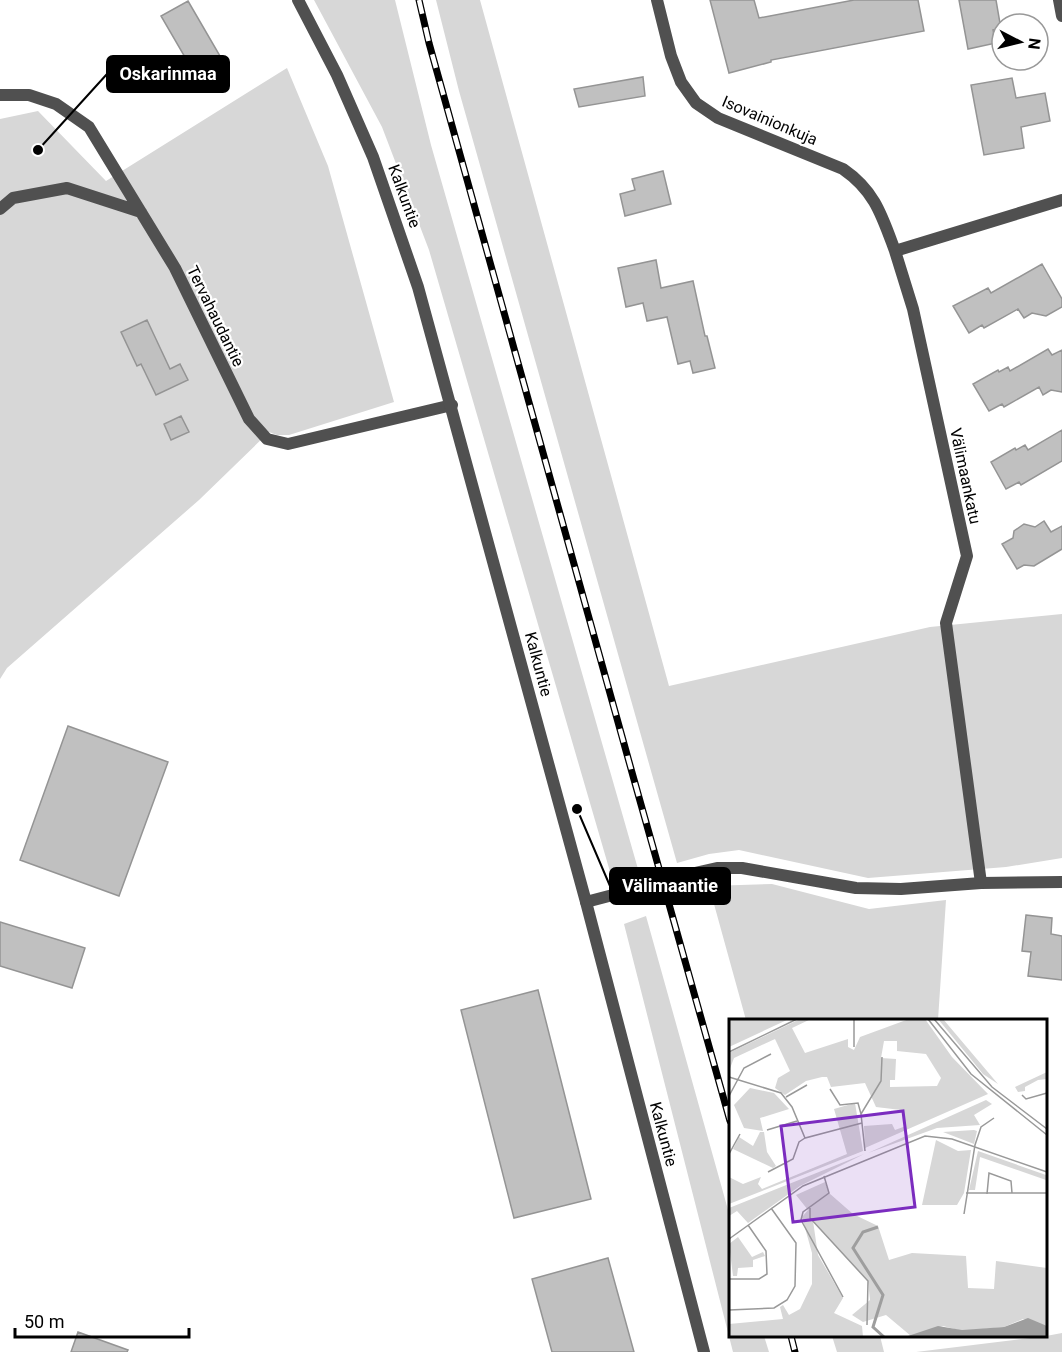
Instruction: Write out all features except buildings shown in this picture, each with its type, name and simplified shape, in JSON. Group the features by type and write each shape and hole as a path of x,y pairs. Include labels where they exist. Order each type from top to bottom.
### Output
{"street":[{"name":"Kalkuntie","path":"298,0 337,75 373,157 418,287 586,902 704,1352"},
{"name":"Isovainionkuja","path":"657,0 671,56 681,82 696,103 718,118 843,169 858,179 869,191 881,212 895,251"},
{"path":"1059,0 1062,16"},
{"name":"Tervahaudantie","path":"0,95 29,95 56,104 89,127 175,268 249,419 267,439 278,443 298,443 354,427 452,405"},
{"path":"0,209 13,198 67,188 141,212"},
{"path":"895,251 1062,200"},
{"name":"Välimaankatu","path":"895,251 914,309 967,556 946,623 981,883"},
{"path":"677,877 730,867 742,867 856,888 901,890 981,883 1062,882"},
{"path":"586,902 651,885"}],"shaded area":[{"path":"314,0 395,0 431,145 638,869 613,882 429,250 382,127"},
{"path":"436,0 480,0 669,686 930,627 1062,614 1062,858 1006,867 868,878 739,850 709,854 677,863 459,91"},
{"path":"287,68 328,166 394,402 289,435 269,432 199,500 7,668 0,679 0,119 38,111 106,181"},
{"path":"772,884 869,909 946,900 938,1019 746,1019 709,886"},
{"path":"646,916 729,1213 729,1336 624,924"},
{"path":"1062,1333 1062,1352 916,1352 1047,1337"},
{"path":"729,1337 764,1337 769,1352 733,1352"},
{"path":"832,1337 880,1337 884,1352 837,1352"}],"tunnel":[{"path":"651,885 677,877"}],"railway":[{"path":"419,0 429,43 729,1117"},
{"path":"791,1337 795,1352"}],"place":[{"name":"Oskarinmaa","path":"38,150"},
{"name":"Välimaantie","path":"577,809"}]}
